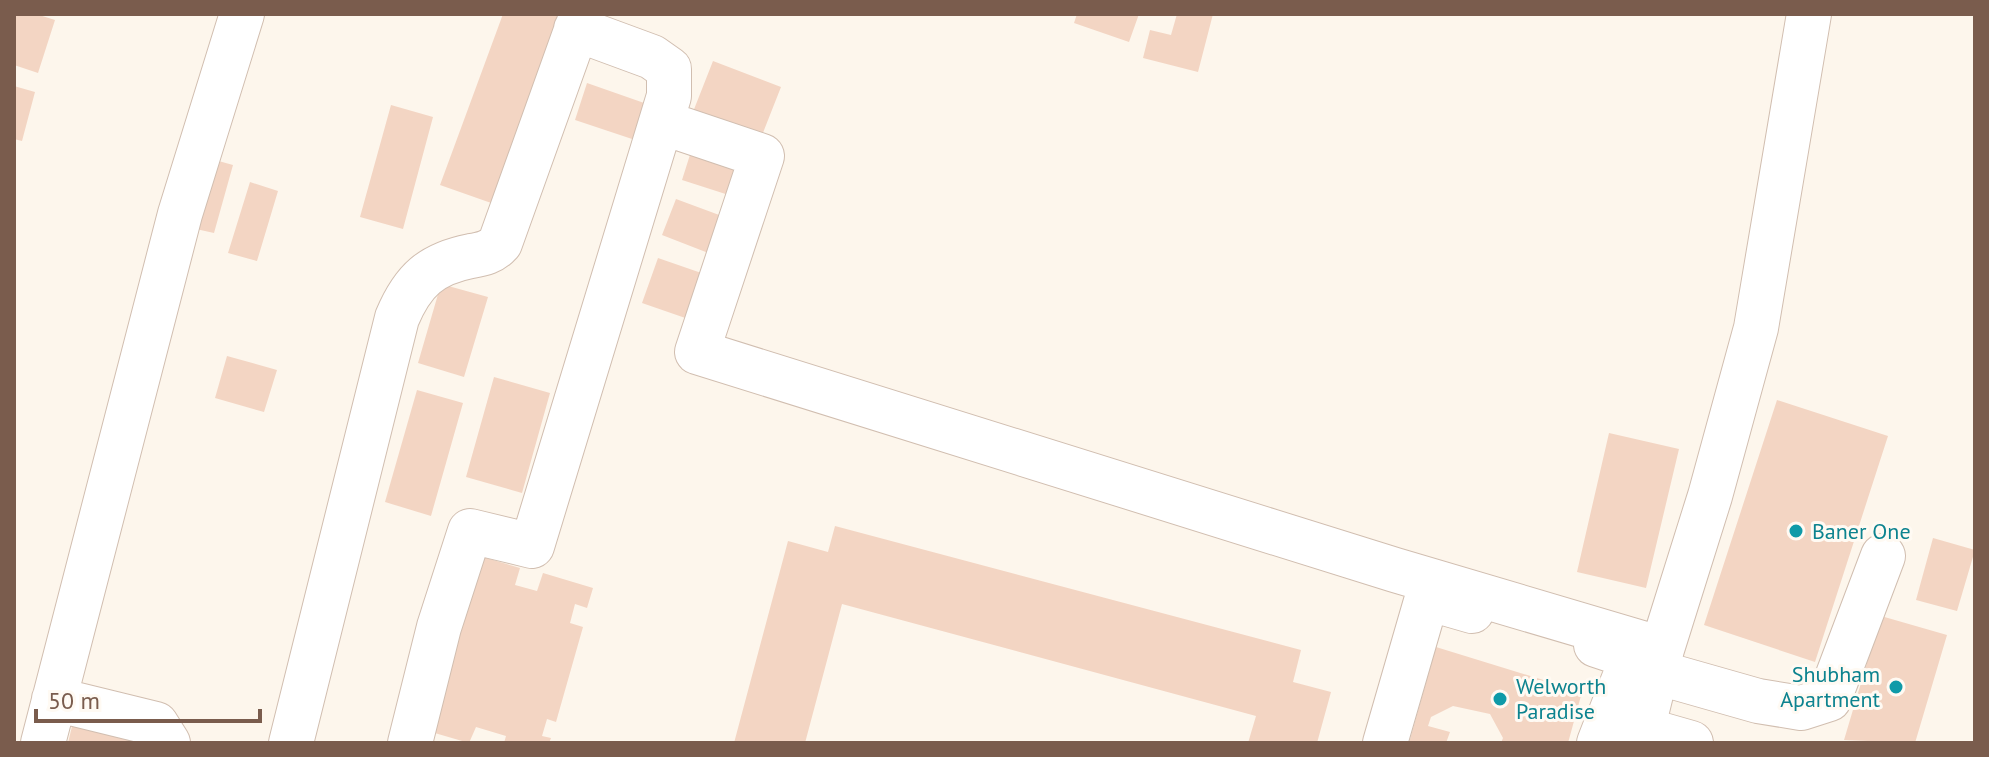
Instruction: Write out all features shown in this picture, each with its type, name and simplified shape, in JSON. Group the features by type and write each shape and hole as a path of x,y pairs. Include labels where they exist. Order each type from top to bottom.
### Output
{"street":[{"path":"43,743 180,214 242,14"},
{"path":"1691,743 1640,736 1659,660 1710,496 1756,328 1809,14"},
{"path":"291,743 397,318 420,275 445,262 487,253 500,243 579,22 652,57 669,69 669,96 532,546 470,531 439,627 410,743"},
{"path":"661,122 762,156 697,352 1380,565 1659,660 1758,701 1801,708 1829,699 1883,556"},
{"path":"1385,743 1427,598 1623,654 1627,671 1599,743"},
{"path":"54,699 156,724 168,743"}],"building":[{"path":"14,14 36,14 55,20 38,73 14,65"},
{"path":"503,14 564,14 494,204 440,185"},
{"path":"1077,14 1139,14 1129,42 1074,23"},
{"path":"1177,14 1213,14 1198,72 1143,58 1150,30 1171,35"},
{"path":"713,61 781,87 759,143 691,117"},
{"path":"587,83 647,104 635,140 575,120"},
{"path":"14,86 35,92 22,141 14,139"},
{"path":"391,105 433,117 403,229 360,217"},
{"path":"695,139 751,157 738,198 682,180"},
{"path":"215,160 233,165 214,233 196,229"},
{"path":"250,182 278,191 257,261 228,253"},
{"path":"676,199 730,219 716,256 662,235"},
{"path":"658,258 710,276 694,321 642,303"},
{"path":"441,284 488,297 464,377 418,363"},
{"path":"227,356 277,370 264,412 215,398"},
{"path":"494,377 550,393 522,493 466,477"},
{"path":"417,390 463,403 431,516 385,502"},
{"name":"Baner One","path":"1777,400 1888,436 1815,662 1704,625"},
{"path":"1609,433 1679,449 1646,588 1577,572"},
{"path":"835,526 1301,650 1293,682 1331,692 1317,743 1248,743 1256,716 842,604 805,743 734,743 788,541 828,552"},
{"path":"1933,538 1975,550 1957,611 1916,600"},
{"path":"473,554 520,568 515,585 537,591 543,573 593,588 587,608 575,604 570,623 583,627 556,722 547,719 542,736 551,738 549,743 504,743 506,736 476,727 469,743 421,729"},
{"name":"Shubham Apartment","path":"1881,616 1947,635 1915,743 1844,740"},
{"name":"Welworth Paradise","path":"1436,647 1582,692 1568,743 1501,743 1503,738 1490,714 1453,706 1431,717 1428,726 1450,732 1446,743 1409,743"},
{"path":"74,718 144,743 68,743"}],"place":[{"name":"Baner One","path":"1796,531"},
{"name":"Shubham Apartment","path":"1896,687"},
{"name":"Welworth Paradise","path":"1500,699"}]}
